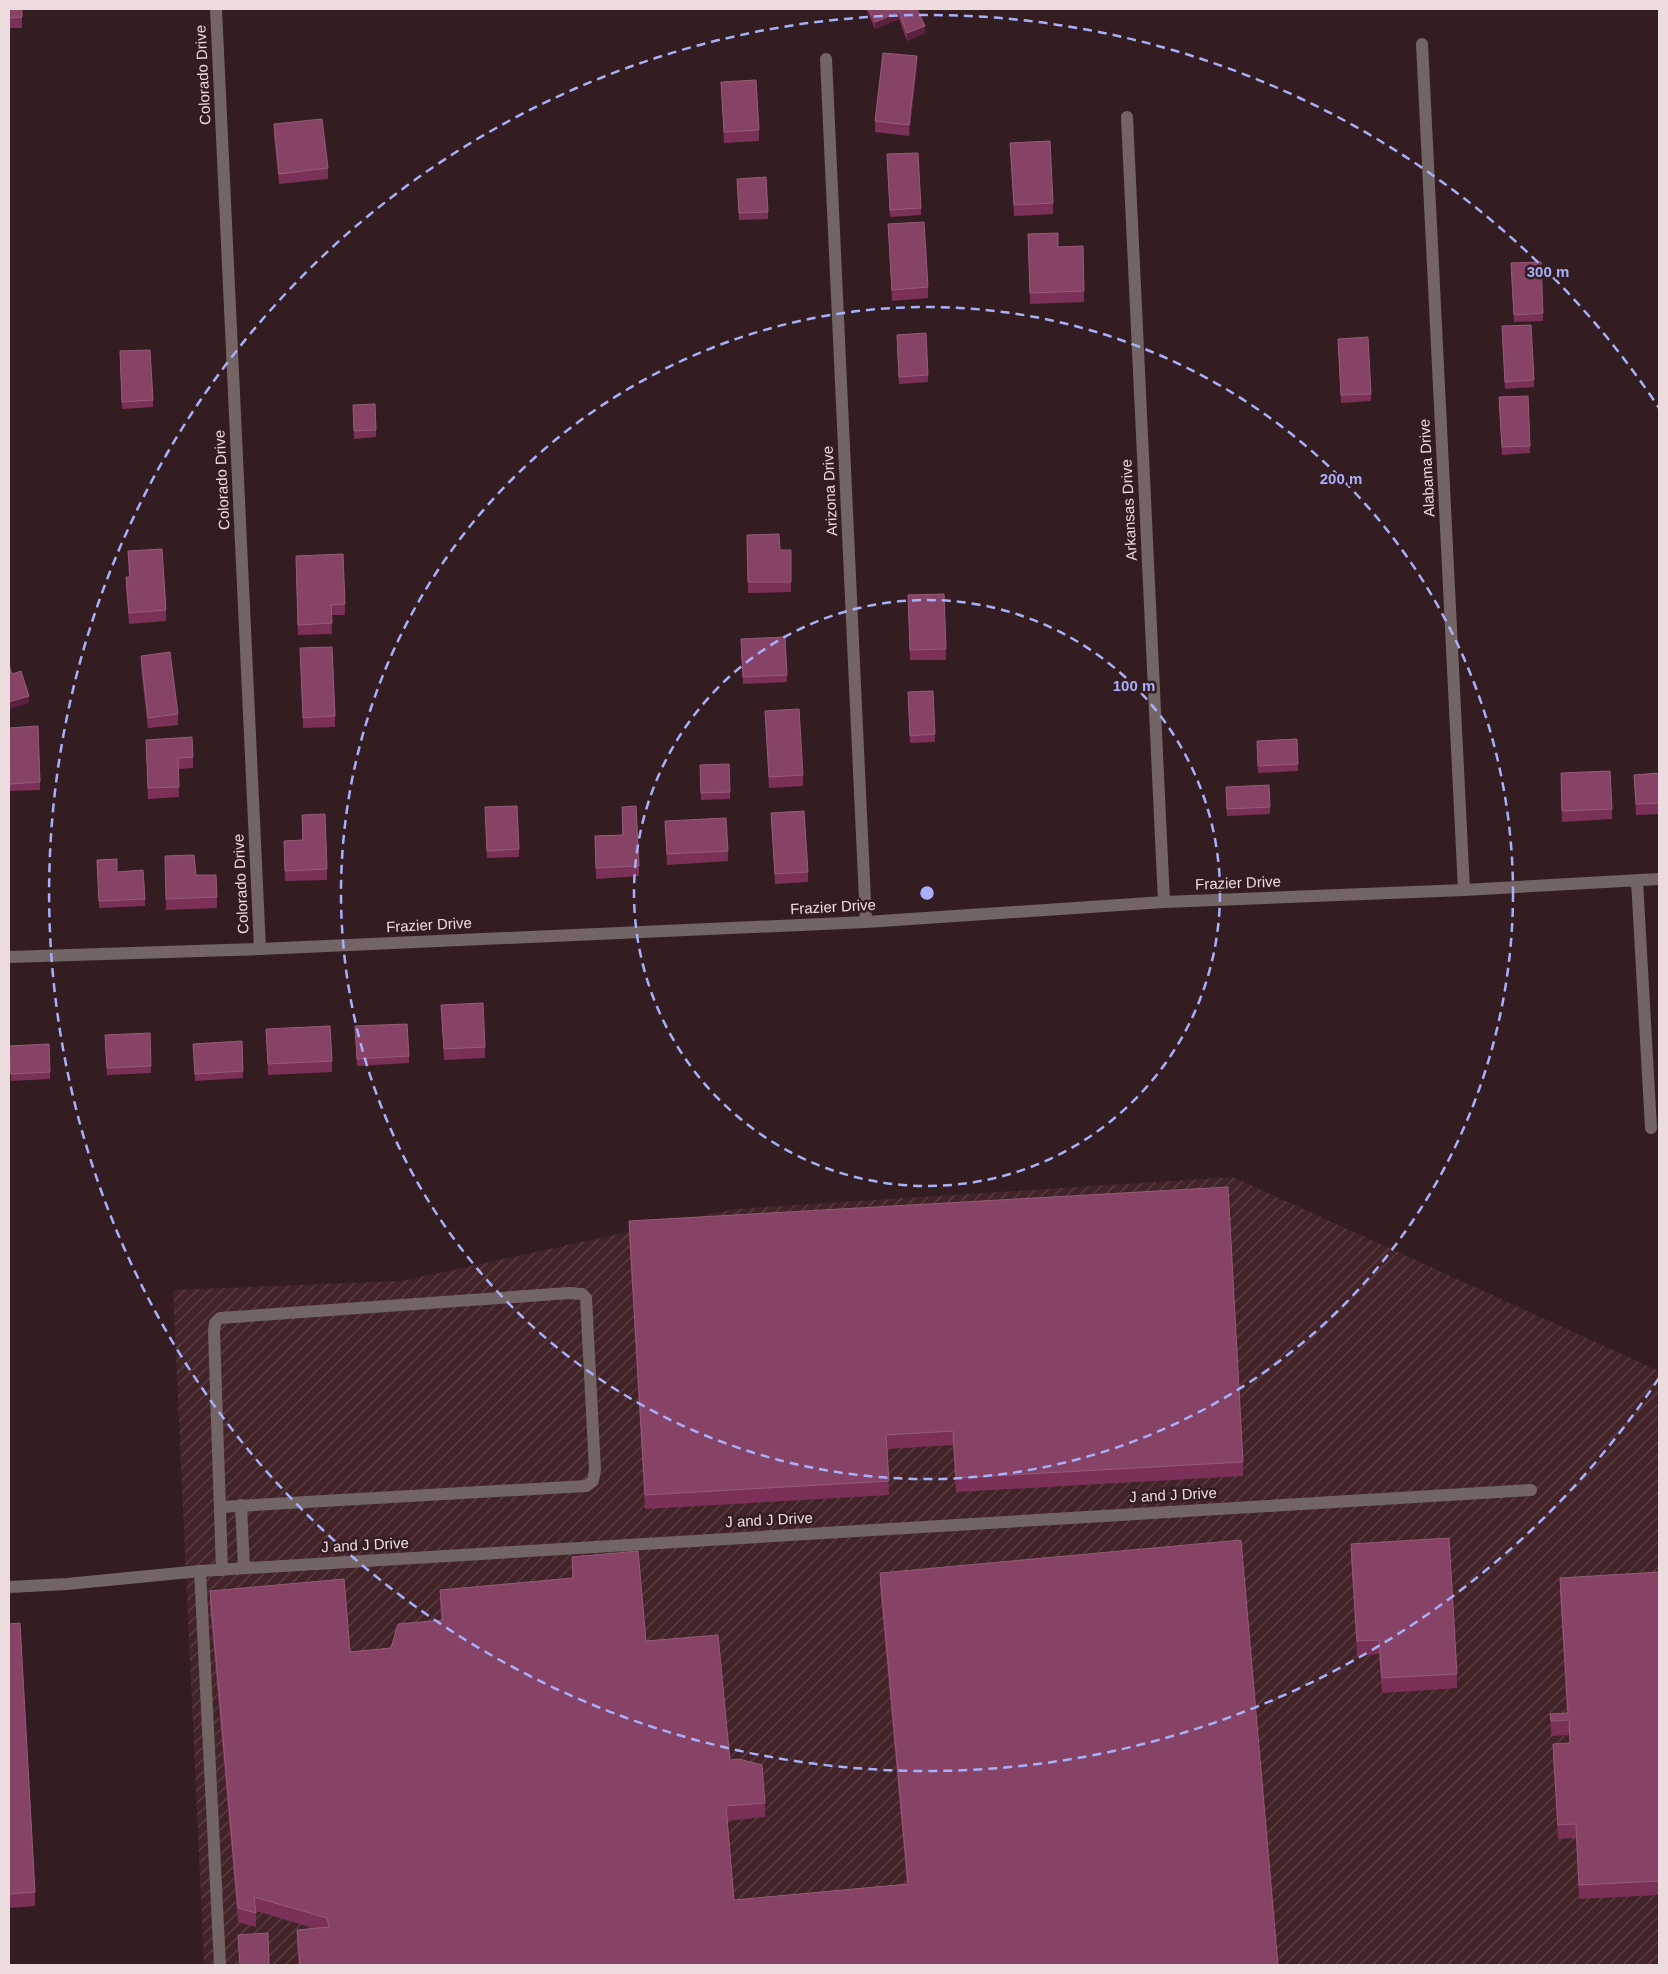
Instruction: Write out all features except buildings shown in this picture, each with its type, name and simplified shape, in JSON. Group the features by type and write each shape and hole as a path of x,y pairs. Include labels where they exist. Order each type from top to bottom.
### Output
{"street":[{"name":"Colorado Drive","path":"216,9 260,949"},
{"name":"Alabama Drive","path":"1422,44 1464,890"},
{"name":"Arizona Drive","path":"826,59 866,922"},
{"name":"Arkansas Drive","path":"1127,117 1164,902"},
{"name":"Frazier Drive","path":"9,957 260,949 866,922 1164,902 1464,890 1659,879"},
{"path":"1637,881 1651,1128"},
{"path":"220,1507 586,1486 593,1481 595,1470 586,1298 582,1294 569,1293 220,1318 215,1322 214,1331 222,1570"},
{"name":"J and J Drive","path":"9,1587 66,1584 244,1568 1532,1490"},
{"path":"241,1505 244,1568"},
{"path":"200,1571 220,1965"}],"shaded area":[{"path":"1233,1177 1659,1371 1659,1965 204,1965 173,1290 402,1281 734,1209"}]}
